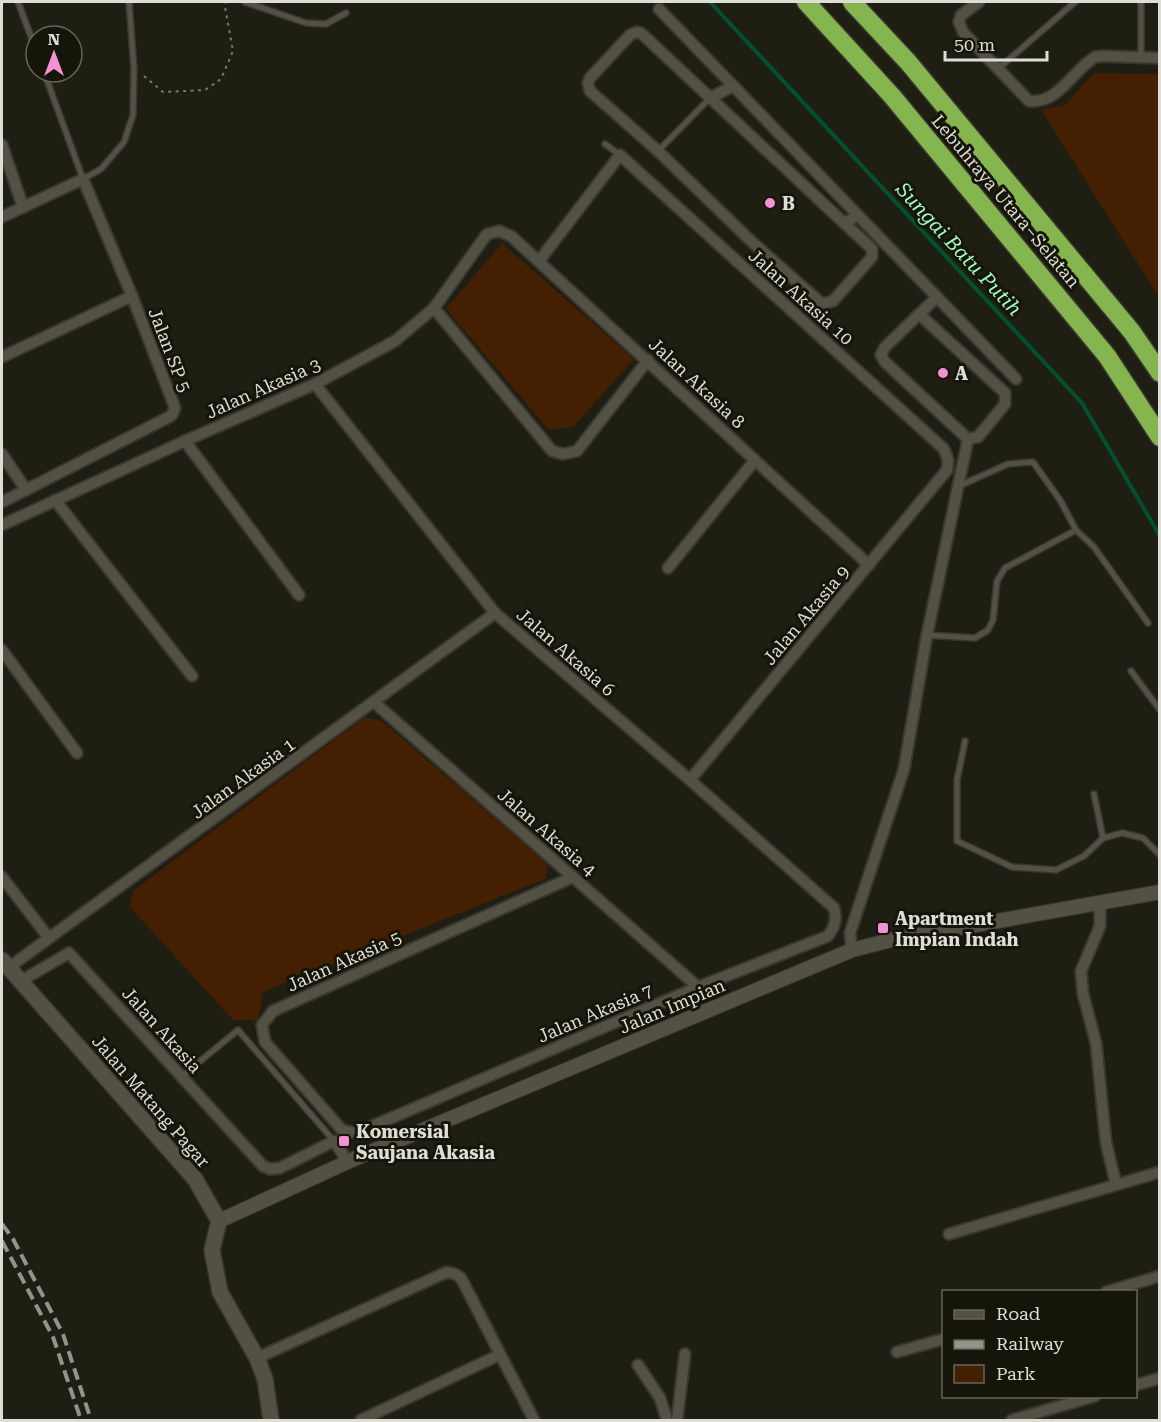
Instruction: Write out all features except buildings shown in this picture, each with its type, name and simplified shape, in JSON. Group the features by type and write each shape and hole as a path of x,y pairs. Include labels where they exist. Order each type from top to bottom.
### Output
{"highway":[{"name":"Lebuhraya Utara–Selatan","path":"806,2 892,96 1107,356 1160,437"},
{"name":"Lebuhraya Utara–Selatan","path":"852,2 908,62 1132,332 1160,373"}],"main road":[{"name":"Jalan Matang Pagar","path":"5,964 195,1179 219,1221"},
{"path":"219,1221 212,1250 220,1292 257,1358 265,1379 271,1420"}],"street":[{"path":"979,2 961,15 959,22 963,32 1029,101 1041,102 1052,96 1095,57 1160,58"},
{"path":"659,9 1016,379"},
{"path":"637,32 645,35 710,98 872,249 872,257 833,301 822,304 752,242 658,151 591,91 588,83 630,35 637,32"},
{"path":"710,98 733,86"},
{"path":"2,145 23,207"},
{"path":"539,261 620,155"},
{"name":"Jalan Akasia 10","path":"620,155 944,449 948,460 947,470"},
{"path":"2,217 83,179"},
{"name":"Jalan SP 5","path":"26,490 169,417 174,412 174,404 132,296 83,179"},
{"path":"844,223 858,216"},
{"name":"Jalan Akasia 8","path":"499,231 511,236 539,261 869,565"},
{"name":"Jalan Akasia 3","path":"2,525 315,384 395,341 434,308 487,234 499,231"},
{"path":"2,357 132,296"},
{"path":"937,297 885,347 881,354 882,359 968,440"},
{"path":"434,308 552,451 563,454 577,451 648,360"},
{"path":"919,314 1005,393 1005,404 978,436 968,440"},
{"name":"Jalan Akasia 6","path":"315,384 495,614 690,780 834,908"},
{"path":"852,950 850,933 904,769 927,635 968,440"},
{"path":"185,441 299,595"},
{"path":"2,454 26,490 2,502"},
{"path":"668,568 755,460"},
{"name":"Jalan Akasia 9","path":"690,780 947,470"},
{"path":"55,500 192,676"},
{"name":"Jalan Akasia 1","path":"5,964 49,938 495,614"},
{"path":"2,650 77,753"},
{"name":"Jalan Akasia 4","path":"375,703 698,987"},
{"path":"2,877 49,938"},
{"name":"Jalan Akasia 5","path":"348,1132 342,1130 266,1042 262,1024 273,1011 573,877"},
{"name":"Jalan Impian","path":"219,1221 348,1162 852,950 891,940 1160,892"},
{"path":"1100,904 1100,926 1081,971 1083,994 1096,1043 1106,1143 1116,1184"},
{"name":"Jalan Akasia 7","path":"348,1132 356,1133 698,987 828,936 834,927 836,918 834,908"},
{"name":"Jalan Akasia","path":"19,982 69,953 263,1166 270,1169 280,1168 334,1141"},
{"path":"334,1141 348,1162"},
{"path":"949,1234 1160,1172"},
{"path":"257,1358 447,1272 461,1278 534,1420"},
{"path":"1113,1290 1160,1276"},
{"path":"897,1352 942,1340"},
{"path":"677,1420 685,1354"},
{"path":"362,1420 499,1355"},
{"path":"638,1365 660,1398 667,1420"},
{"path":"1137,1385 1160,1378"},
{"path":"1012,1420 1088,1398"}],"lane":[{"path":"18,2 26,24"},
{"path":"48,84 83,179 101,169 124,142 133,115 134,69 129,2"},
{"path":"245,2 306,23 326,24 346,13"},
{"path":"999,68 1075,2"},
{"path":"1141,2 1141,57"},
{"path":"658,151 710,98"},
{"path":"606,144 620,155"},
{"path":"959,486 1008,464 1033,462 1060,500 1076,530 1094,547 1148,623"},
{"path":"927,635 975,638 988,630 993,620 997,581 1005,568 1076,530"},
{"path":"1131,671 1160,710"},
{"path":"965,741 957,780 957,841 1012,867 1056,870 1084,856 1103,838 1122,833 1143,838 1160,855"},
{"path":"1094,795 1103,838"},
{"path":"182,1077 238,1030 334,1141"}],"path":[{"path":"134,69 163,92 205,90 221,79 233,51 226,2"}],"green space":[{"path":"1094,73 1159,74 1159,297 1041,110 1065,105"},
{"path":"502,243 634,359 574,426 549,430 446,309"},
{"path":"365,717 382,721 548,864 545,879 263,992 258,1020 233,1020 129,906 134,890"}],"waterway":[{"name":"Sungai Batu Putih","path":"710,2 1082,403 1160,536"}],"railway":[{"path":"2,1224 13,1239 63,1334 91,1420"},
{"path":"2,1241 53,1337 81,1420"}],"place":[{"name":"B","path":"770,203"},
{"name":"A","path":"943,373"},
{"name":"Apartment Impian Indah","path":"883,928"},
{"name":"Komersial Saujana Akasia","path":"344,1141"}]}
